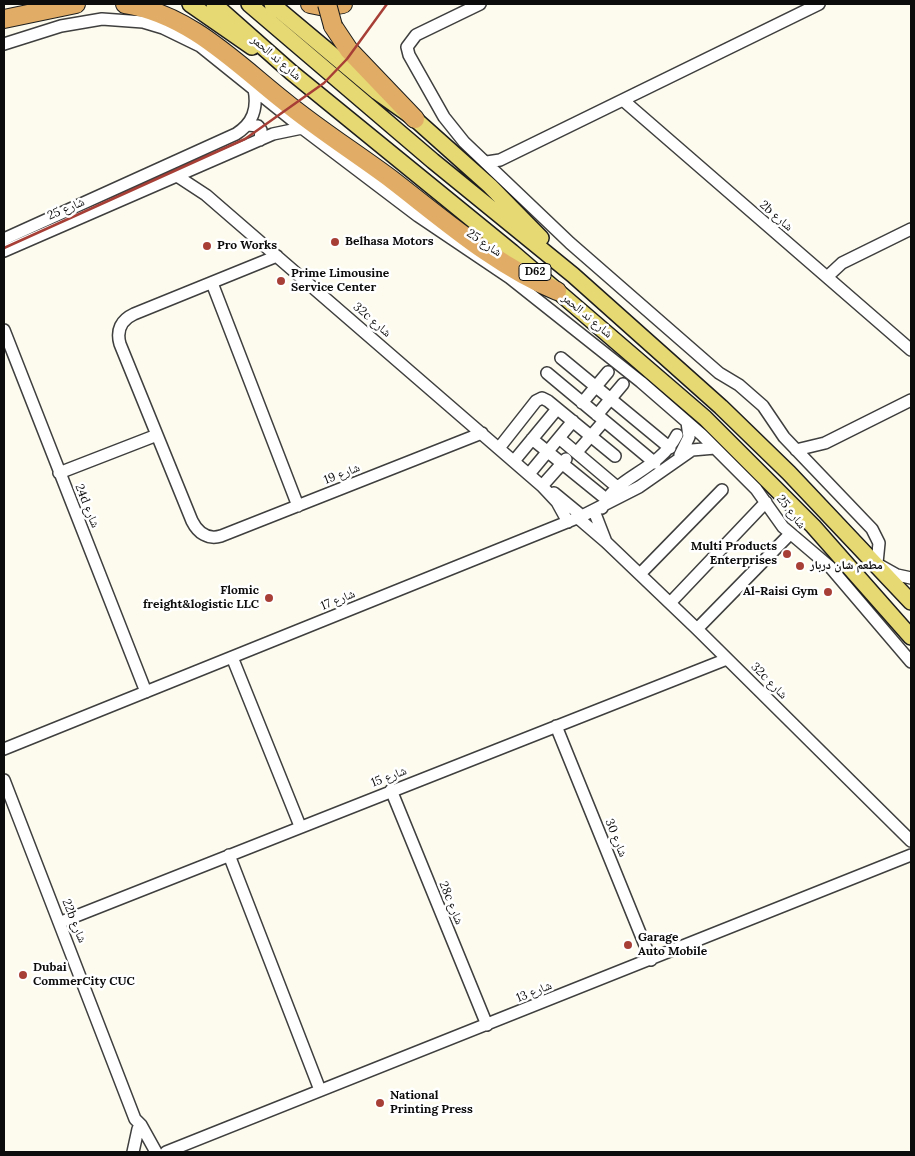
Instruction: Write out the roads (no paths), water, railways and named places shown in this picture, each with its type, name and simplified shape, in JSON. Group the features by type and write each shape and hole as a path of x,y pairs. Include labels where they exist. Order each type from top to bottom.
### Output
{"highway":[{"path":"4,10 20,4"},
{"path":"4,19 76,4"},
{"path":"125,4 168,16 198,32 309,121 458,230 520,274 557,291"},
{"path":"310,4 325,7 343,4"},
{"path":"326,4 333,26 349,50 415,119"}],"main road":[{"path":"190,4 291,72"},
{"name":"شارع ند الحمر","path":"214,4 291,72 641,361 740,451 820,533 911,637"},
{"name":"شارع ند الحمر","path":"249,4 434,161 573,275 721,407 878,564 911,602"},
{"path":"272,4 415,119 490,186 554,252 573,275"}],"street":[{"path":"480,4 412,38 407,47 409,55 450,126 570,243 720,373 750,394 796,450 814,466 875,533 880,548 878,564 897,575 911,578"},
{"path":"487,162 496,162 819,4"},
{"path":"4,44 81,21 102,19 143,22 163,28 200,46 302,128"},
{"path":"254,89 256,108 248,125 258,126 261,130 260,140"},
{"name":"2b شارع","path":"624,101 911,350"},
{"name":"شارع 25","path":"4,239 171,165 236,134 248,125"},
{"name":"شارع 25","path":"4,251 273,134 302,128 418,216 510,278 641,382 687,422 715,448 766,502 790,534 830,568 911,662"},
{"path":"501,176 505,164 514,153"},
{"path":"199,167 198,178 206,195"},
{"name":"32c شارع","path":"177,176 206,195 544,487 576,519 606,542 697,629 911,841"},
{"path":"827,277 842,263 911,229"},
{"path":"59,473 157,435 120,344 118,331 126,317 276,256"},
{"path":"212,283 298,506"},
{"name":"24d شارع","path":"4,330 146,692"},
{"path":"561,358 670,448"},
{"path":"529,474 574,422 608,372"},
{"path":"547,373 655,463"},
{"path":"544,487 562,463 591,436 610,399 623,384"},
{"path":"499,448 539,399 545,399 615,456"},
{"path":"796,450 825,444 911,400"},
{"path":"514,461 557,408"},
{"path":"606,449 638,422"},
{"name":"شارع 17","path":"674,462 688,442 690,432 687,422"},
{"name":"شارع 19","path":"157,435 195,527 203,535 211,538 221,536 482,433"},
{"path":"532,439 562,463 600,506 617,487 655,463 670,448 677,435"},
{"path":"560,438 617,487"},
{"path":"814,466 816,453 825,444"},
{"name":"شارع 17","path":"4,749 576,519 639,487 692,450 715,448"},
{"path":"640,574 722,490"},
{"path":"670,603 766,502"},
{"name":"32c شارع","path":"600,506 606,542"},
{"path":"697,629 790,534"},
{"path":"232,657 300,826"},
{"name":"شارع 15","path":"60,922 727,659"},
{"name":"شارع 30","path":"556,726 651,960"},
{"name":"22b شارع","path":"4,780 137,1124 156,1152"},
{"name":"28c شارع","path":"391,790 487,1025"},
{"path":"229,855 320,1090"},
{"name":"شارع 13","path":"166,1152 911,855"},
{"path":"133,1152 137,1124"},
{"path":"137,1124 147,1152"}],"railway":[{"path":"4,248 245,139 324,83 347,59 387,4"}],"place":[{"name":"Belhasa Motors","path":"335,242"},
{"name":"Pro Works","path":"207,246"},
{"name":"Prime Limousine Service Center","path":"281,281"},
{"name":"Multi Products Enterprises","path":"787,554"},
{"name":"مطعم شان دربار","path":"800,566"},
{"name":"Al-Raisi Gym","path":"828,592"},
{"name":"Flomic freight&logistic LLC","path":"269,598"},
{"name":"Garage Auto Mobile","path":"628,945"},
{"name":"Dubai CommerCity CUC","path":"23,975"},
{"name":"National Printing Press","path":"380,1103"}]}
